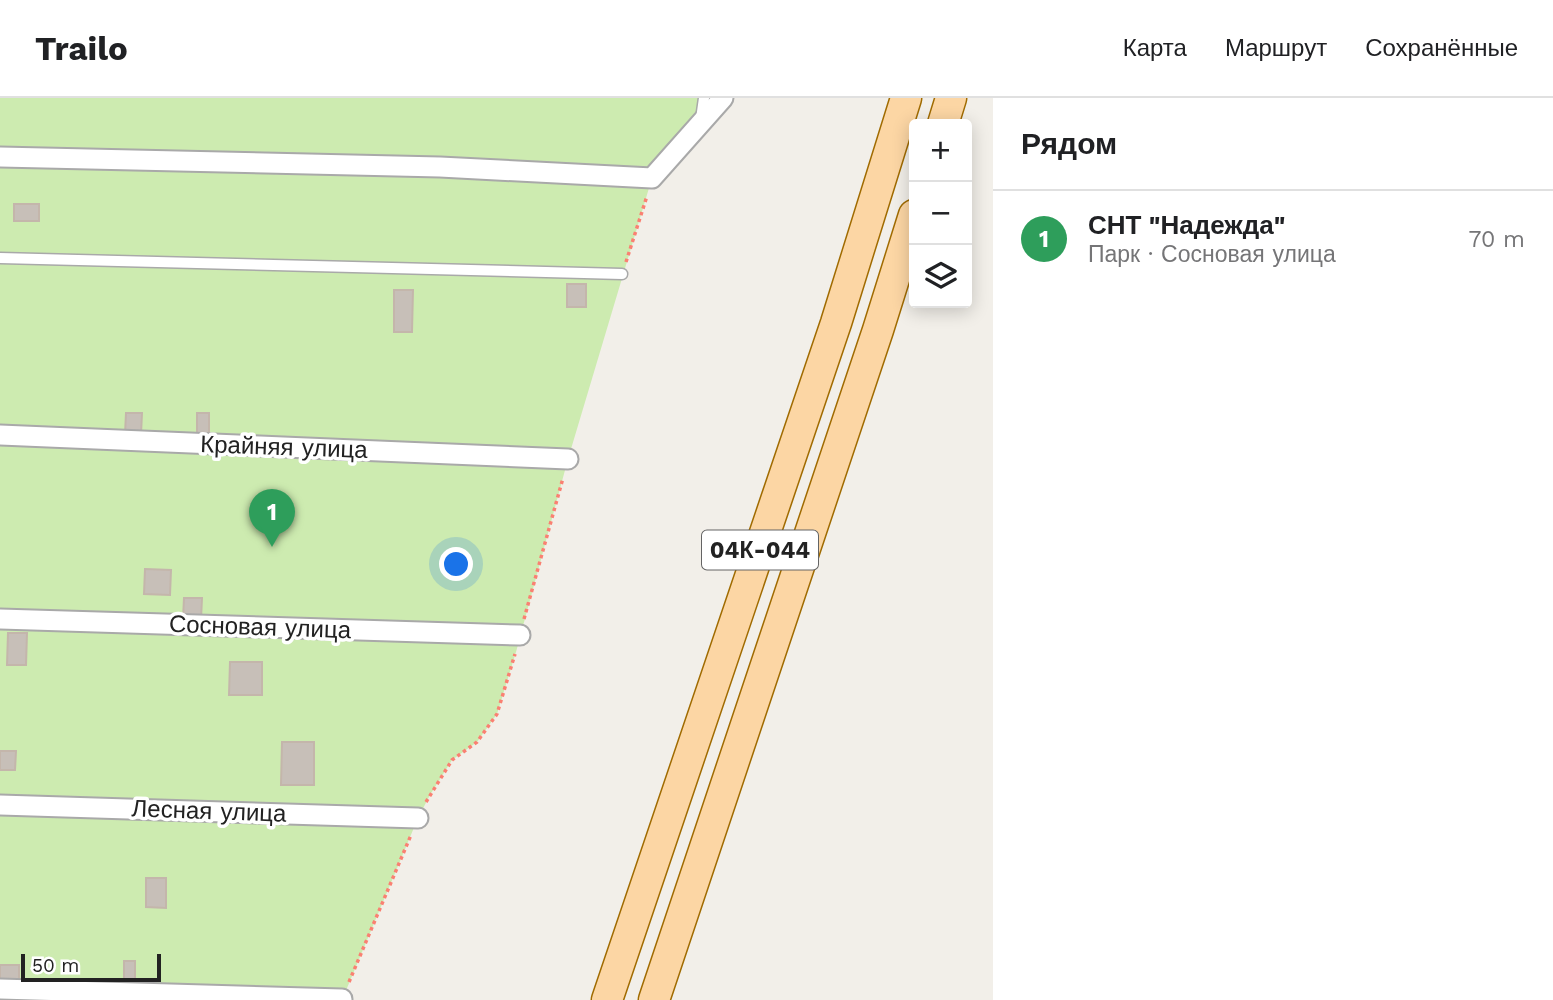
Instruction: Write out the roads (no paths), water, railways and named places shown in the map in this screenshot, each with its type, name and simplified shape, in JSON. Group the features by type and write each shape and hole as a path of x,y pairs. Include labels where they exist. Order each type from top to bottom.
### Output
{"main road":[{"name":"04К-044","path":"607,1000 836,323 906,98"},
{"path":"945,119 951,98"},
{"name":"04К-044","path":"653,1000 909,231"}],"street":[{"path":"0,157 440,167 652,177 723,98"},
{"name":"Крайняя улица","path":"0,435 568,459"},
{"name":"Сосновая улица","path":"0,619 520,635"},
{"name":"Лесная улица","path":"0,806 418,818"},
{"path":"0,989 342,999"}],"lane":[{"path":"701,123 704,98"},
{"path":"0,258 622,274"}],"place":[{"name":"СНТ \"Надежда\"","path":"272,547"}]}
